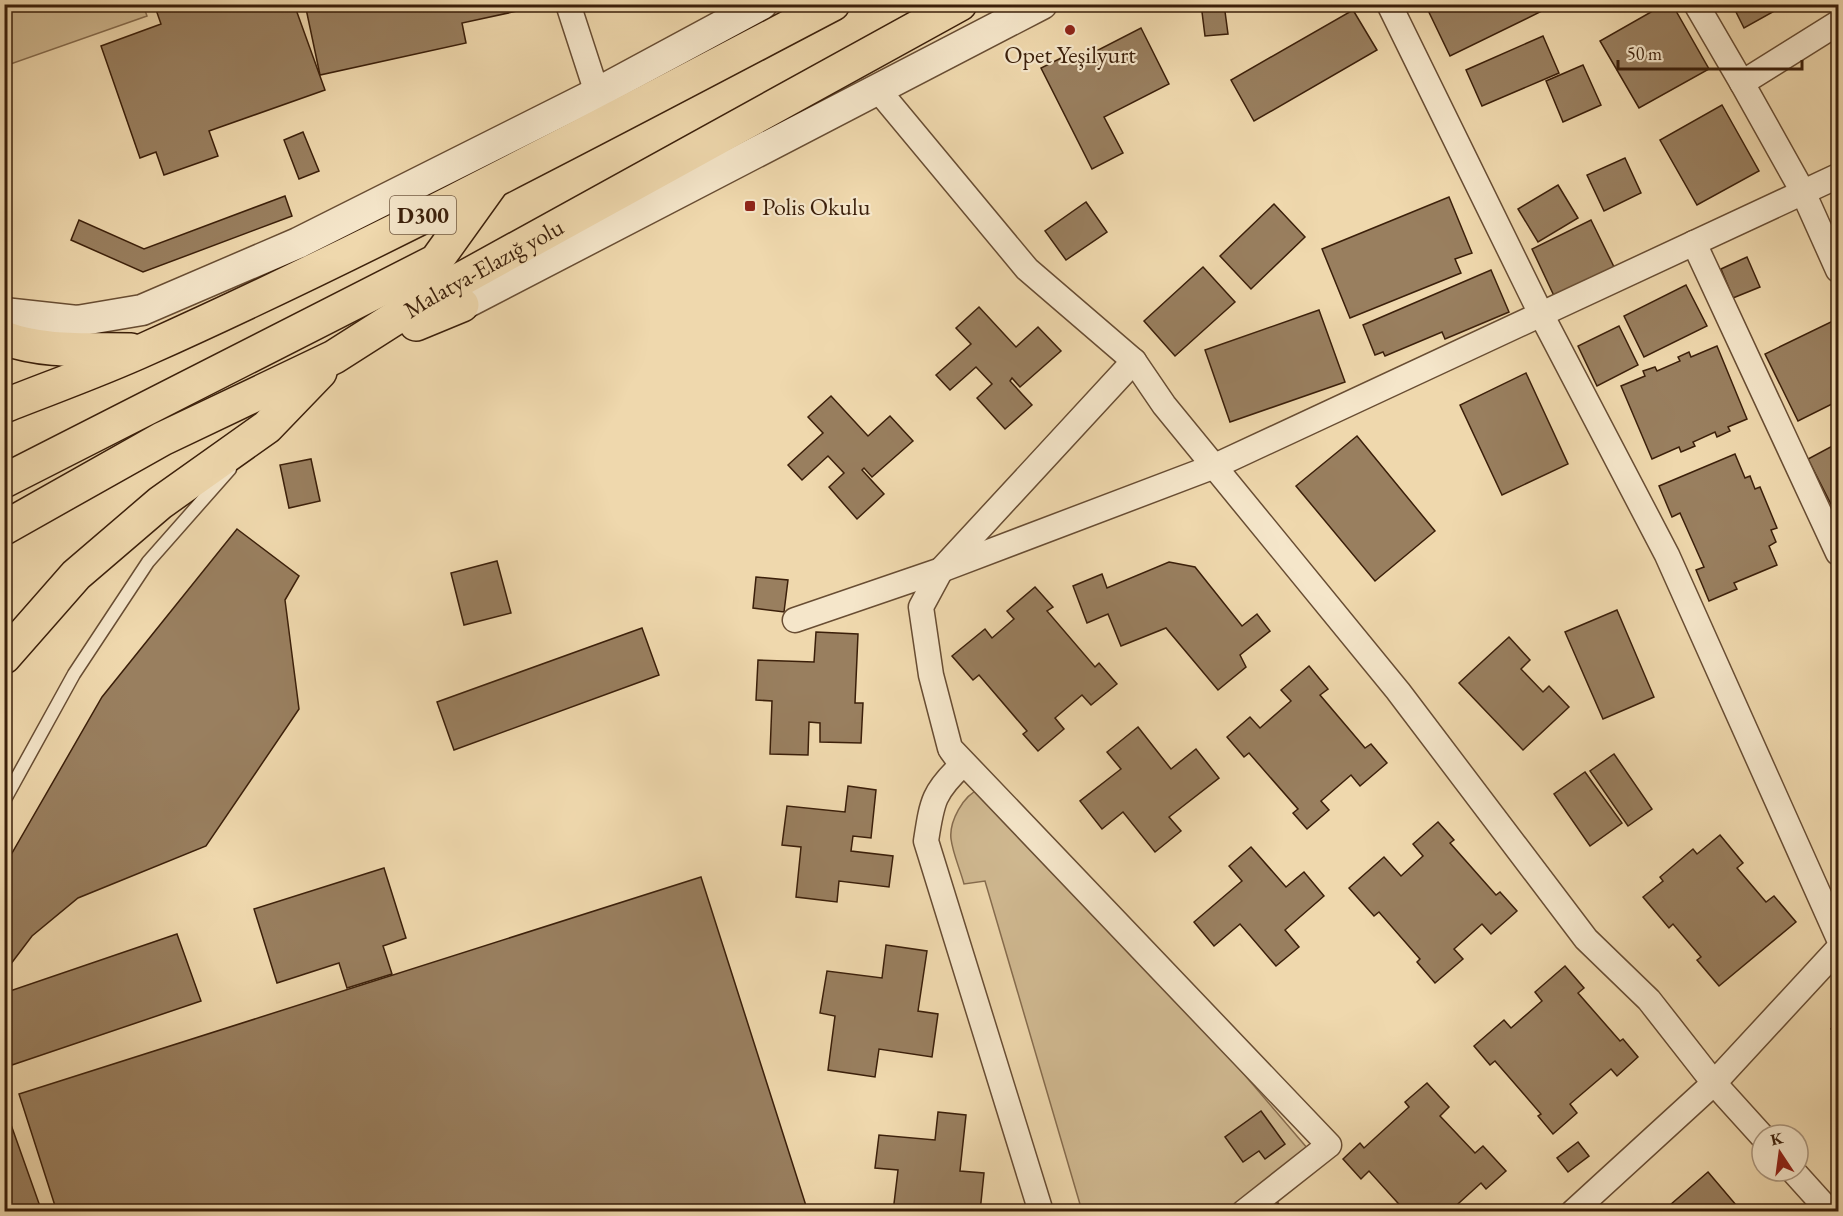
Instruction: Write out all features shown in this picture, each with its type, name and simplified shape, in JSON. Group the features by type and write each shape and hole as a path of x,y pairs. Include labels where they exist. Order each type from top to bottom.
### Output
{"highway":[{"name":"D300","path":"4,406 144,350 285,284 495,179 833,4"},
{"name":"Malatya-Elazığ yolu","path":"4,528 162,438 334,357 425,299 960,4"},
{"path":"34,511 10,478 436,261 495,179"},
{"path":"4,657 76,575 160,503 267,427 334,357 462,305"},
{"path":"4,338 18,344 144,350"}],"street":[{"path":"568,4 597,93"},
{"path":"4,314 77,321 142,310 298,243 597,93 762,4"},
{"path":"462,305 879,91 1042,4"},
{"path":"1389,4 1541,314 1667,555 1839,937"},
{"path":"1696,4 1803,192 1839,270"},
{"path":"1835,4 1839,13"},
{"path":"1742,83 1839,23"},
{"path":"879,91 1027,269 1134,361 1164,405 1398,691 1586,939 1649,1000 1714,1083 1750,1123"},
{"path":"795,620 941,570 1215,466 1839,176"},
{"path":"1694,243 1839,554"},
{"path":"1041,1212 926,841 930,814 940,786 962,765 950,748 931,675 921,607 941,570 1134,361"},
{"path":"950,748 1329,1145 1244,1212"},
{"path":"1573,1212 1714,1083 1839,949"},
{"path":"1804,1183 1830,1212"}],"lane":[{"path":"4,801 74,674 148,562 267,427"}],"shaded area":[{"path":"4,5 143,5 147,16 5,66"},
{"path":"999,788 1308,1149 1236,1211 1082,1211 985,881 964,884 952,845 952,825 963,803 980,789"}],"building":[{"path":"154,4 294,4 325,90 209,131 218,156 164,175 156,152 140,158 101,46 161,24"},
{"path":"305,4 536,4 536,7 462,23 466,43 320,75"},
{"path":"1201,4 1224,4 1228,34 1205,36"},
{"path":"1425,4 1538,4 1542,11 1450,56"},
{"path":"1665,4 1672,4 1709,69 1639,108 1600,41"},
{"path":"1732,4 1787,4 1744,28"},
{"path":"1353,10 1377,50 1254,121 1231,80"},
{"path":"1141,28 1169,84 1104,117 1123,153 1092,169 1041,68 1069,54 1073,63"},
{"path":"1543,36 1559,73 1482,106 1466,70"},
{"path":"1583,65 1601,105 1563,122 1546,81"},
{"path":"1722,105 1759,171 1697,205 1660,140"},
{"path":"303,132 319,171 299,179 284,140"},
{"path":"1625,158 1641,193 1604,211 1587,175"},
{"path":"1558,185 1578,218 1538,242 1518,209"},
{"path":"285,196 292,216 143,272 71,240 79,220 144,249"},
{"path":"1449,197 1472,253 1455,259 1461,273 1350,318 1322,249"},
{"path":"1086,202 1107,232 1066,260 1045,231"},
{"path":"1274,204 1305,237 1251,289 1220,256"},
{"path":"1591,220 1616,271 1556,300 1532,249"},
{"path":"1747,257 1760,287 1733,298 1721,269"},
{"path":"1203,267 1235,302 1175,356 1144,321"},
{"path":"1491,270 1509,312 1445,339 1442,332 1385,356 1383,352 1375,355 1363,325"},
{"path":"1686,285 1707,326 1644,357 1624,316"},
{"path":"979,307 1016,347 1038,327 1061,351 1020,387 1012,378 1010,381 1032,405 1005,429 977,398 992,384 976,367 950,390 936,375 971,344 956,328"},
{"path":"1319,310 1345,382 1230,422 1205,350"},
{"path":"1835,320 1838,326 1838,401 1798,421 1765,354"},
{"path":"1619,326 1638,365 1597,386 1578,346"},
{"path":"1717,346 1747,419 1728,427 1730,431 1717,437 1715,432 1693,442 1695,446 1681,452 1679,447 1652,459 1621,386 1645,376 1643,371 1655,367 1657,371 1680,361 1678,357 1689,352 1691,357"},
{"path":"1526,373 1568,464 1502,495 1460,405"},
{"path":"831,396 868,436 890,416 913,441 872,477 864,468 862,470 884,494 857,519 829,487 844,473 828,456 802,480 788,465 823,433 808,417"},
{"path":"1357,436 1435,531 1375,581 1296,486"},
{"path":"1838,443 1838,518 1808,459"},
{"path":"1735,454 1745,478 1750,476 1755,489 1760,487 1777,528 1771,530 1776,542 1769,546 1777,565 1734,583 1737,589 1709,601 1696,570 1704,567 1680,513 1672,517 1659,486"},
{"path":"311,459 320,501 289,508 280,465"},
{"path":"237,529 299,576 285,600 299,709 206,846 78,898 32,936 4,973 4,867 102,697"},
{"path":"497,561 511,613 464,625 451,573"},
{"path":"1169,562 1195,567 1242,626 1257,614 1270,631 1240,655 1246,667 1218,690 1166,628 1121,646 1108,614 1087,623 1073,586 1102,574 1107,588"},
{"path":"756,577 788,580 784,612 753,608"},
{"path":"1035,587 1053,607 1047,611 1095,667 1099,663 1117,684 1091,705 1082,695 1055,718 1064,729 1038,751 1023,734 1027,731 979,675 973,680 952,656 985,629 992,638 1014,619 1007,611"},
{"path":"1617,610 1654,697 1603,719 1565,632"},
{"path":"642,628 659,675 454,750 437,702"},
{"path":"816,632 858,634 855,703 863,703 861,743 820,742 820,723 809,722 808,755 770,754 772,701 756,700 758,660 814,662"},
{"path":"1509,637 1530,660 1521,669 1543,692 1549,686 1569,707 1523,750 1459,683"},
{"path":"1309,666 1328,689 1320,695 1365,748 1371,744 1387,763 1360,786 1351,775 1321,801 1329,810 1307,829 1293,813 1298,809 1249,753 1244,757 1227,737 1250,717 1260,728 1291,701 1281,690"},
{"path":"1138,727 1171,769 1196,749 1219,778 1169,817 1181,831 1155,852 1123,812 1102,829 1080,801 1121,769 1107,752"},
{"path":"1614,754 1652,809 1628,826 1590,771"},
{"path":"1585,772 1622,823 1590,846 1554,794"},
{"path":"848,786 876,790 871,838 853,836 851,851 893,856 889,887 839,881 837,902 796,897 801,847 782,845 787,806 845,812"},
{"path":"1438,822 1454,840 1450,843 1496,895 1500,892 1517,911 1491,934 1482,924 1454,949 1463,959 1435,983 1417,962 1420,959 1379,912 1374,916 1349,888 1384,857 1401,876 1423,856 1413,844"},
{"path":"1720,835 1743,863 1737,868 1766,902 1774,896 1796,922 1719,986 1697,960 1701,957 1673,924 1669,928 1643,897 1663,881 1660,877 1693,849 1697,854"},
{"path":"1251,847 1286,887 1304,872 1324,896 1285,930 1299,947 1276,966 1240,924 1214,946 1194,922 1242,881 1229,866"},
{"path":"384,868 406,938 383,946 392,974 347,988 339,963 277,983 254,909"},
{"path":"701,877 808,1212 57,1212 19,1094"},
{"path":"177,934 201,1001 12,1065 4,1042 4,993"},
{"path":"886,945 927,951 918,1011 938,1014 932,1057 879,1049 875,1077 828,1070 835,1016 820,1013 827,971 882,978"},
{"path":"1565,966 1584,988 1578,993 1620,1041 1623,1039 1638,1057 1617,1076 1611,1069 1570,1104 1577,1113 1553,1134 1538,1116 1541,1114 1495,1061 1490,1065 1474,1046 1504,1020 1511,1028 1542,1001 1535,992"},
{"path":"1838,1024 1838,1038 1831,1029"},
{"path":"1427,1083 1449,1107 1440,1116 1475,1153 1483,1146 1506,1171 1486,1189 1481,1183 1449,1212 1406,1212 1369,1171 1361,1179 1343,1159 1360,1143 1364,1148 1409,1107 1405,1102"},
{"path":"4,1105 42,1212 4,1212"},
{"path":"1261,1111 1285,1144 1265,1159 1259,1151 1243,1162 1225,1137"},
{"path":"938,1112 966,1115 960,1171 984,1173 980,1212 925,1206 925,1212 893,1212 898,1170 875,1168 879,1135 935,1140"},
{"path":"1578,1142 1589,1156 1568,1172 1557,1158"},
{"path":"1708,1172 1742,1212 1662,1212"},
{"path":"1278,1203 1286,1212 1268,1212"}],"place":[{"name":"Opet Yeşilyurt","path":"1070,30"},
{"name":"Polis Okulu","path":"750,206"}]}
